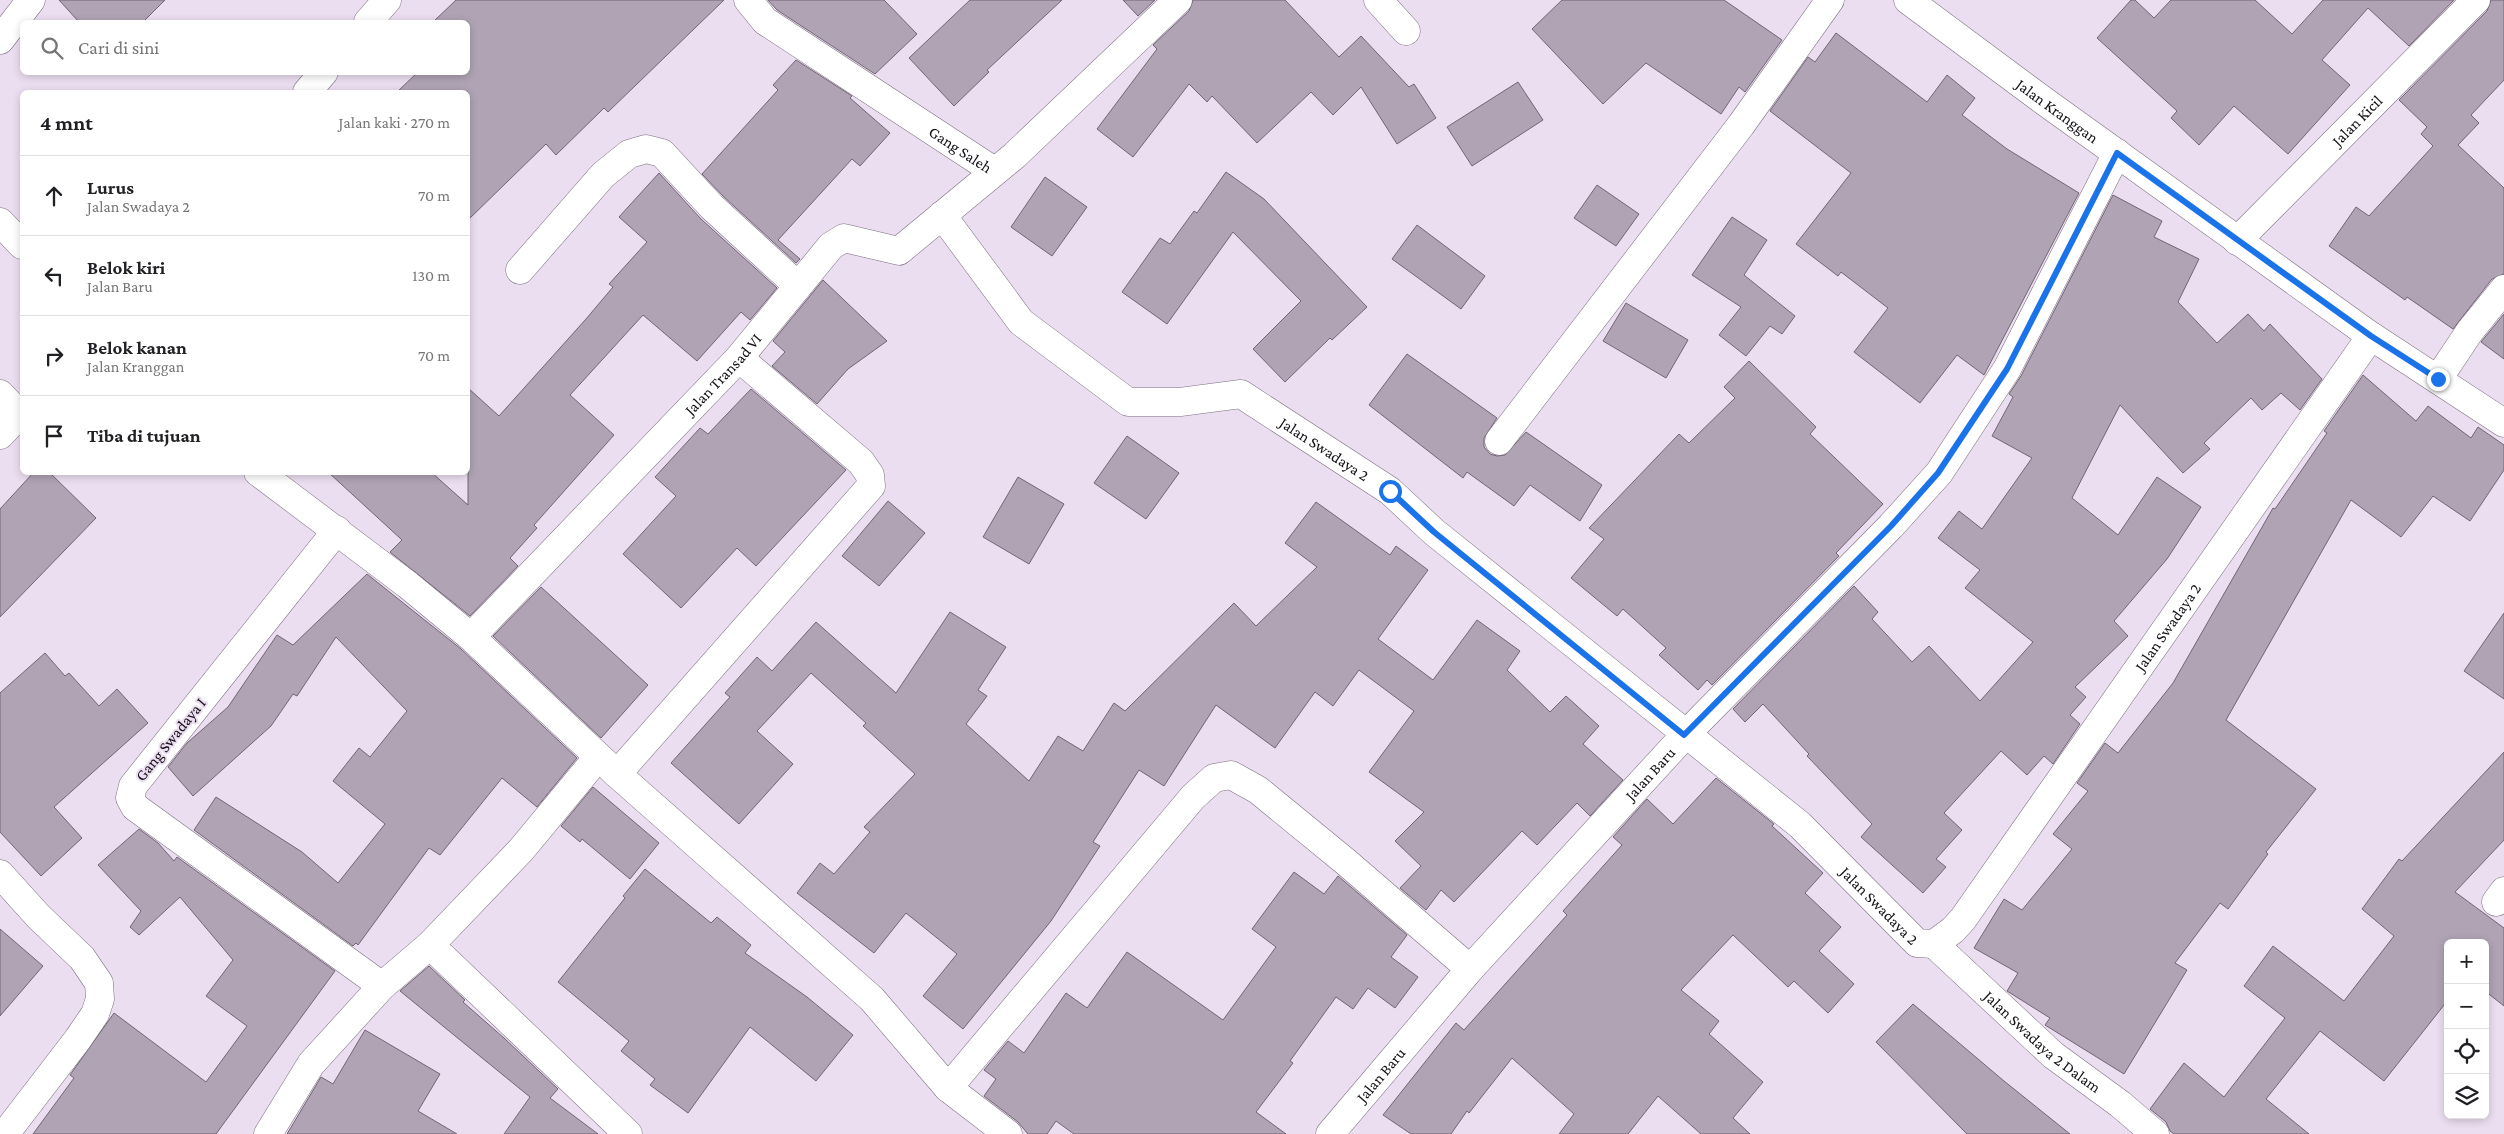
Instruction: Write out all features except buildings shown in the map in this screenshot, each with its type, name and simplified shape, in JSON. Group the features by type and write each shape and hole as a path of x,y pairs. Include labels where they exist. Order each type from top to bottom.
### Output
{"street":[{"path":"0,40 31,0"},
{"path":"370,20 387,0"},
{"name":"Gang Saleh","path":"748,0 765,21 994,171 1014,156 1178,0"},
{"path":"1378,0 1406,31"},
{"path":"1499,441 1741,125 1830,0"},
{"name":"Jalan Kranggan","path":"1908,0 2237,241 2371,336 2504,423"},
{"name":"Jalan Kicil","path":"2237,241 2476,0"},
{"path":"309,90 321,75"},
{"path":"520,270 603,175 629,154 646,148 662,153 712,207 798,286"},
{"name":"Jalan Baru","path":"1330,1134 1470,969 1684,735 1891,526 1938,473 2007,369 2117,153"},
{"name":"Jalan Transad VI","path":"471,637 739,358 831,246 844,238 899,252 994,171"},
{"name":"Jalan Swadaya 2","path":"942,215 1021,322 1128,402 1180,402 1241,394 1390,491 1434,532 1684,735 1800,825 1917,943 1934,944 1953,930 1963,919 2371,336"},
{"path":"0,222 20,243"},
{"path":"2438,379 2470,331 2504,289"},
{"path":"268,1134 311,1064 382,986 430,945 521,850 608,765 871,486 870,474 861,462 739,358"},
{"path":"0,394 20,413"},
{"path":"0,434 20,415"},
{"path":"262,475 408,584 471,637 608,765 872,998 948,1088 1008,1134"},
{"name":"Gang Swadaya I","path":"337,530 134,786 130,798 135,807 382,986"},
{"path":"948,1088 1193,797 1214,778 1231,775 1258,790 1353,868 1470,969"},
{"path":"0,874 38,916 82,958 99,983 100,998 95,1014 78,1039 5,1134"},
{"name":"Jalan Swadaya 2 Dalam","path":"1934,944 2053,1055 2120,1104 2155,1134"},
{"path":"430,945 628,1134"}],"route":[{"path":"1390,491 1434,532 1684,735 1891,526 1938,473 2007,369 2117,153 2371,336 2438,379"}]}
